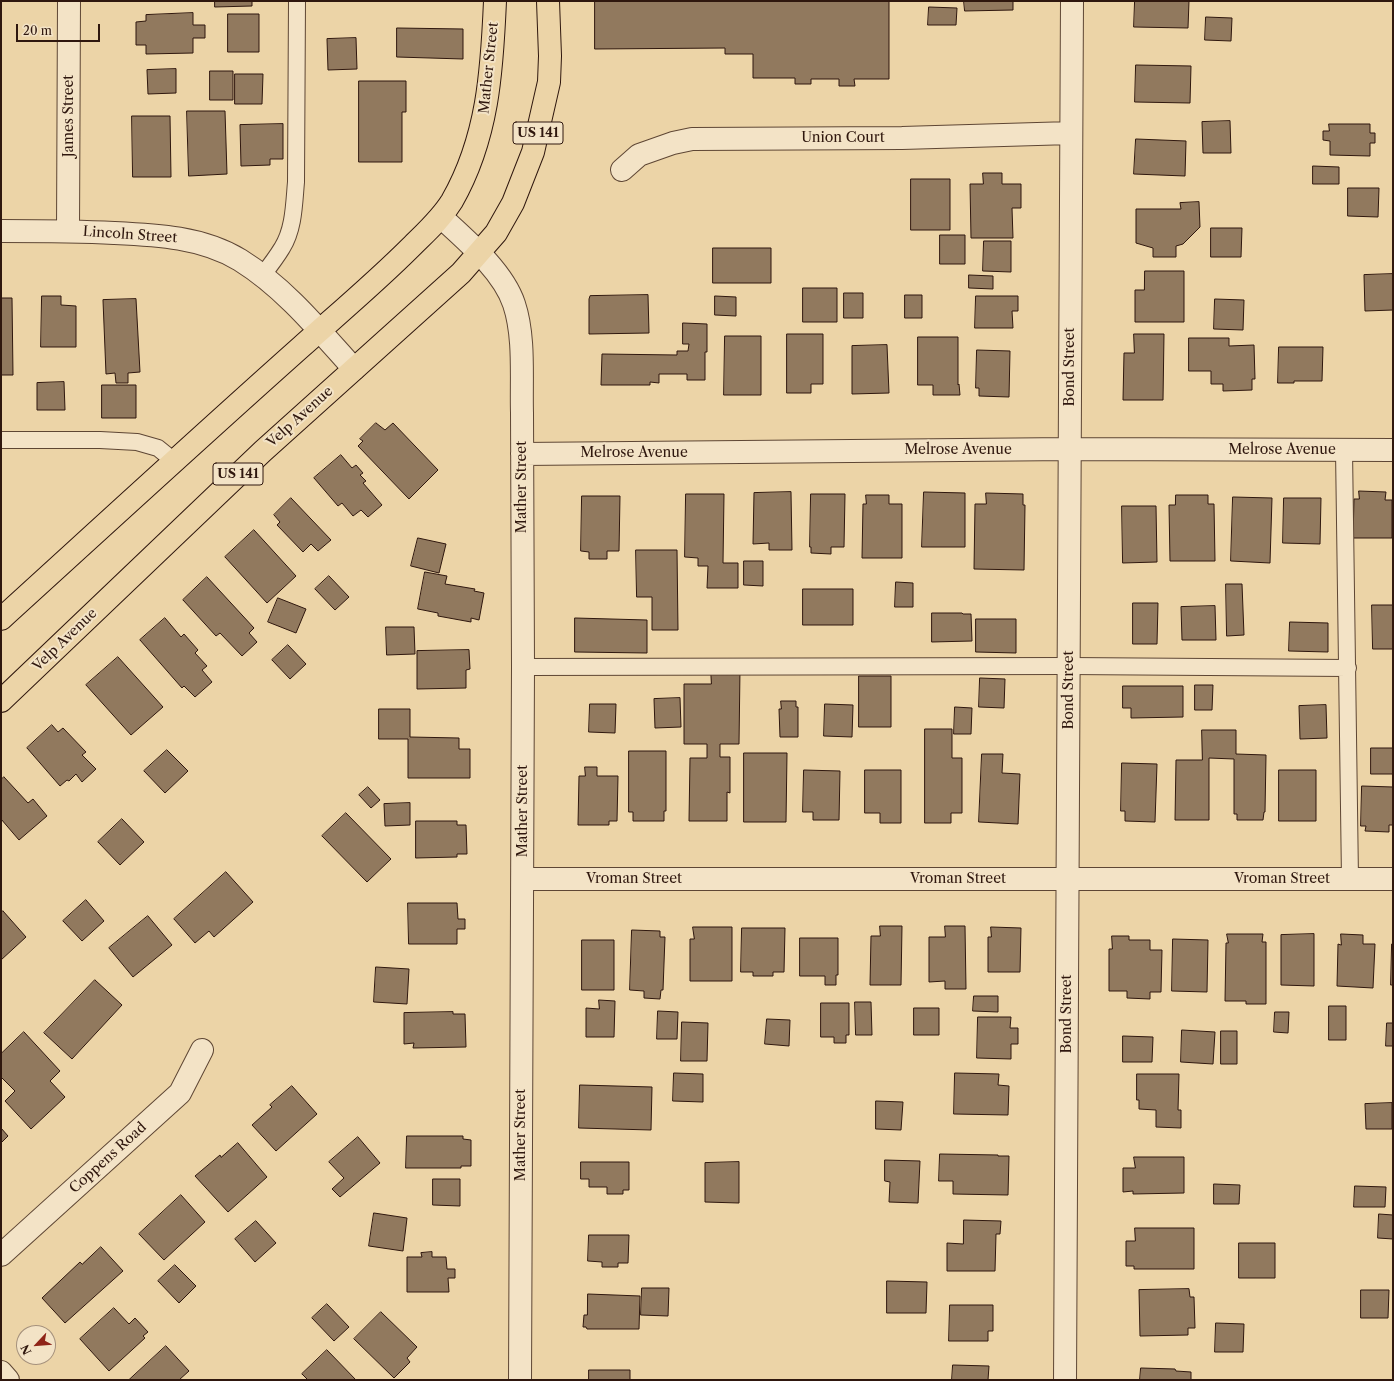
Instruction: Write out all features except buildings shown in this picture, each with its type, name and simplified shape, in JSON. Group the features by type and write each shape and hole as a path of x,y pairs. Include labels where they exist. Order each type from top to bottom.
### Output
{"main road":[{"name":"Mather Street","path":"441,217 452,202 465,176 483,119 490,86 493,56 495,1"},
{"name":"US 141","path":"480,253 496,233 513,203 533,152 549,82 550,56 548,1"},
{"path":"1,619 174,461 387,272 441,217"},
{"name":"Velp Avenue","path":"1,701 263,451 461,273 480,253"}],"street":[{"name":"James Street","path":"68,231 69,1"},
{"name":"Bond Street","path":"1065,1380 1072,1"},
{"name":"Union Court","path":"622,170 639,155 673,142 692,139 902,138 1071,133"},
{"name":"Mather Street","path":"441,217 480,253 505,286 514,303 518,321 520,346 523,667 520,1380"},
{"name":"Lincoln Street","path":"1,231 68,231 160,235 190,241 221,250 240,260 286,295 354,369"},
{"name":"Melrose Avenue","path":"522,454 1070,449 1393,450"},
{"name":"Vroman Street","path":"523,879 1393,879"},
{"name":"Coppens Road","path":"1,1255 180,1093 202,1050"},
{"path":"1,1372 8,1380"}],"lane":[{"path":"262,276 285,243 291,224 294,206 296,182 297,1"},
{"path":"1,440 100,440 137,442 158,448 174,461"},
{"path":"1344,450 1350,879"},
{"path":"523,667 1069,666 1348,668"}]}
